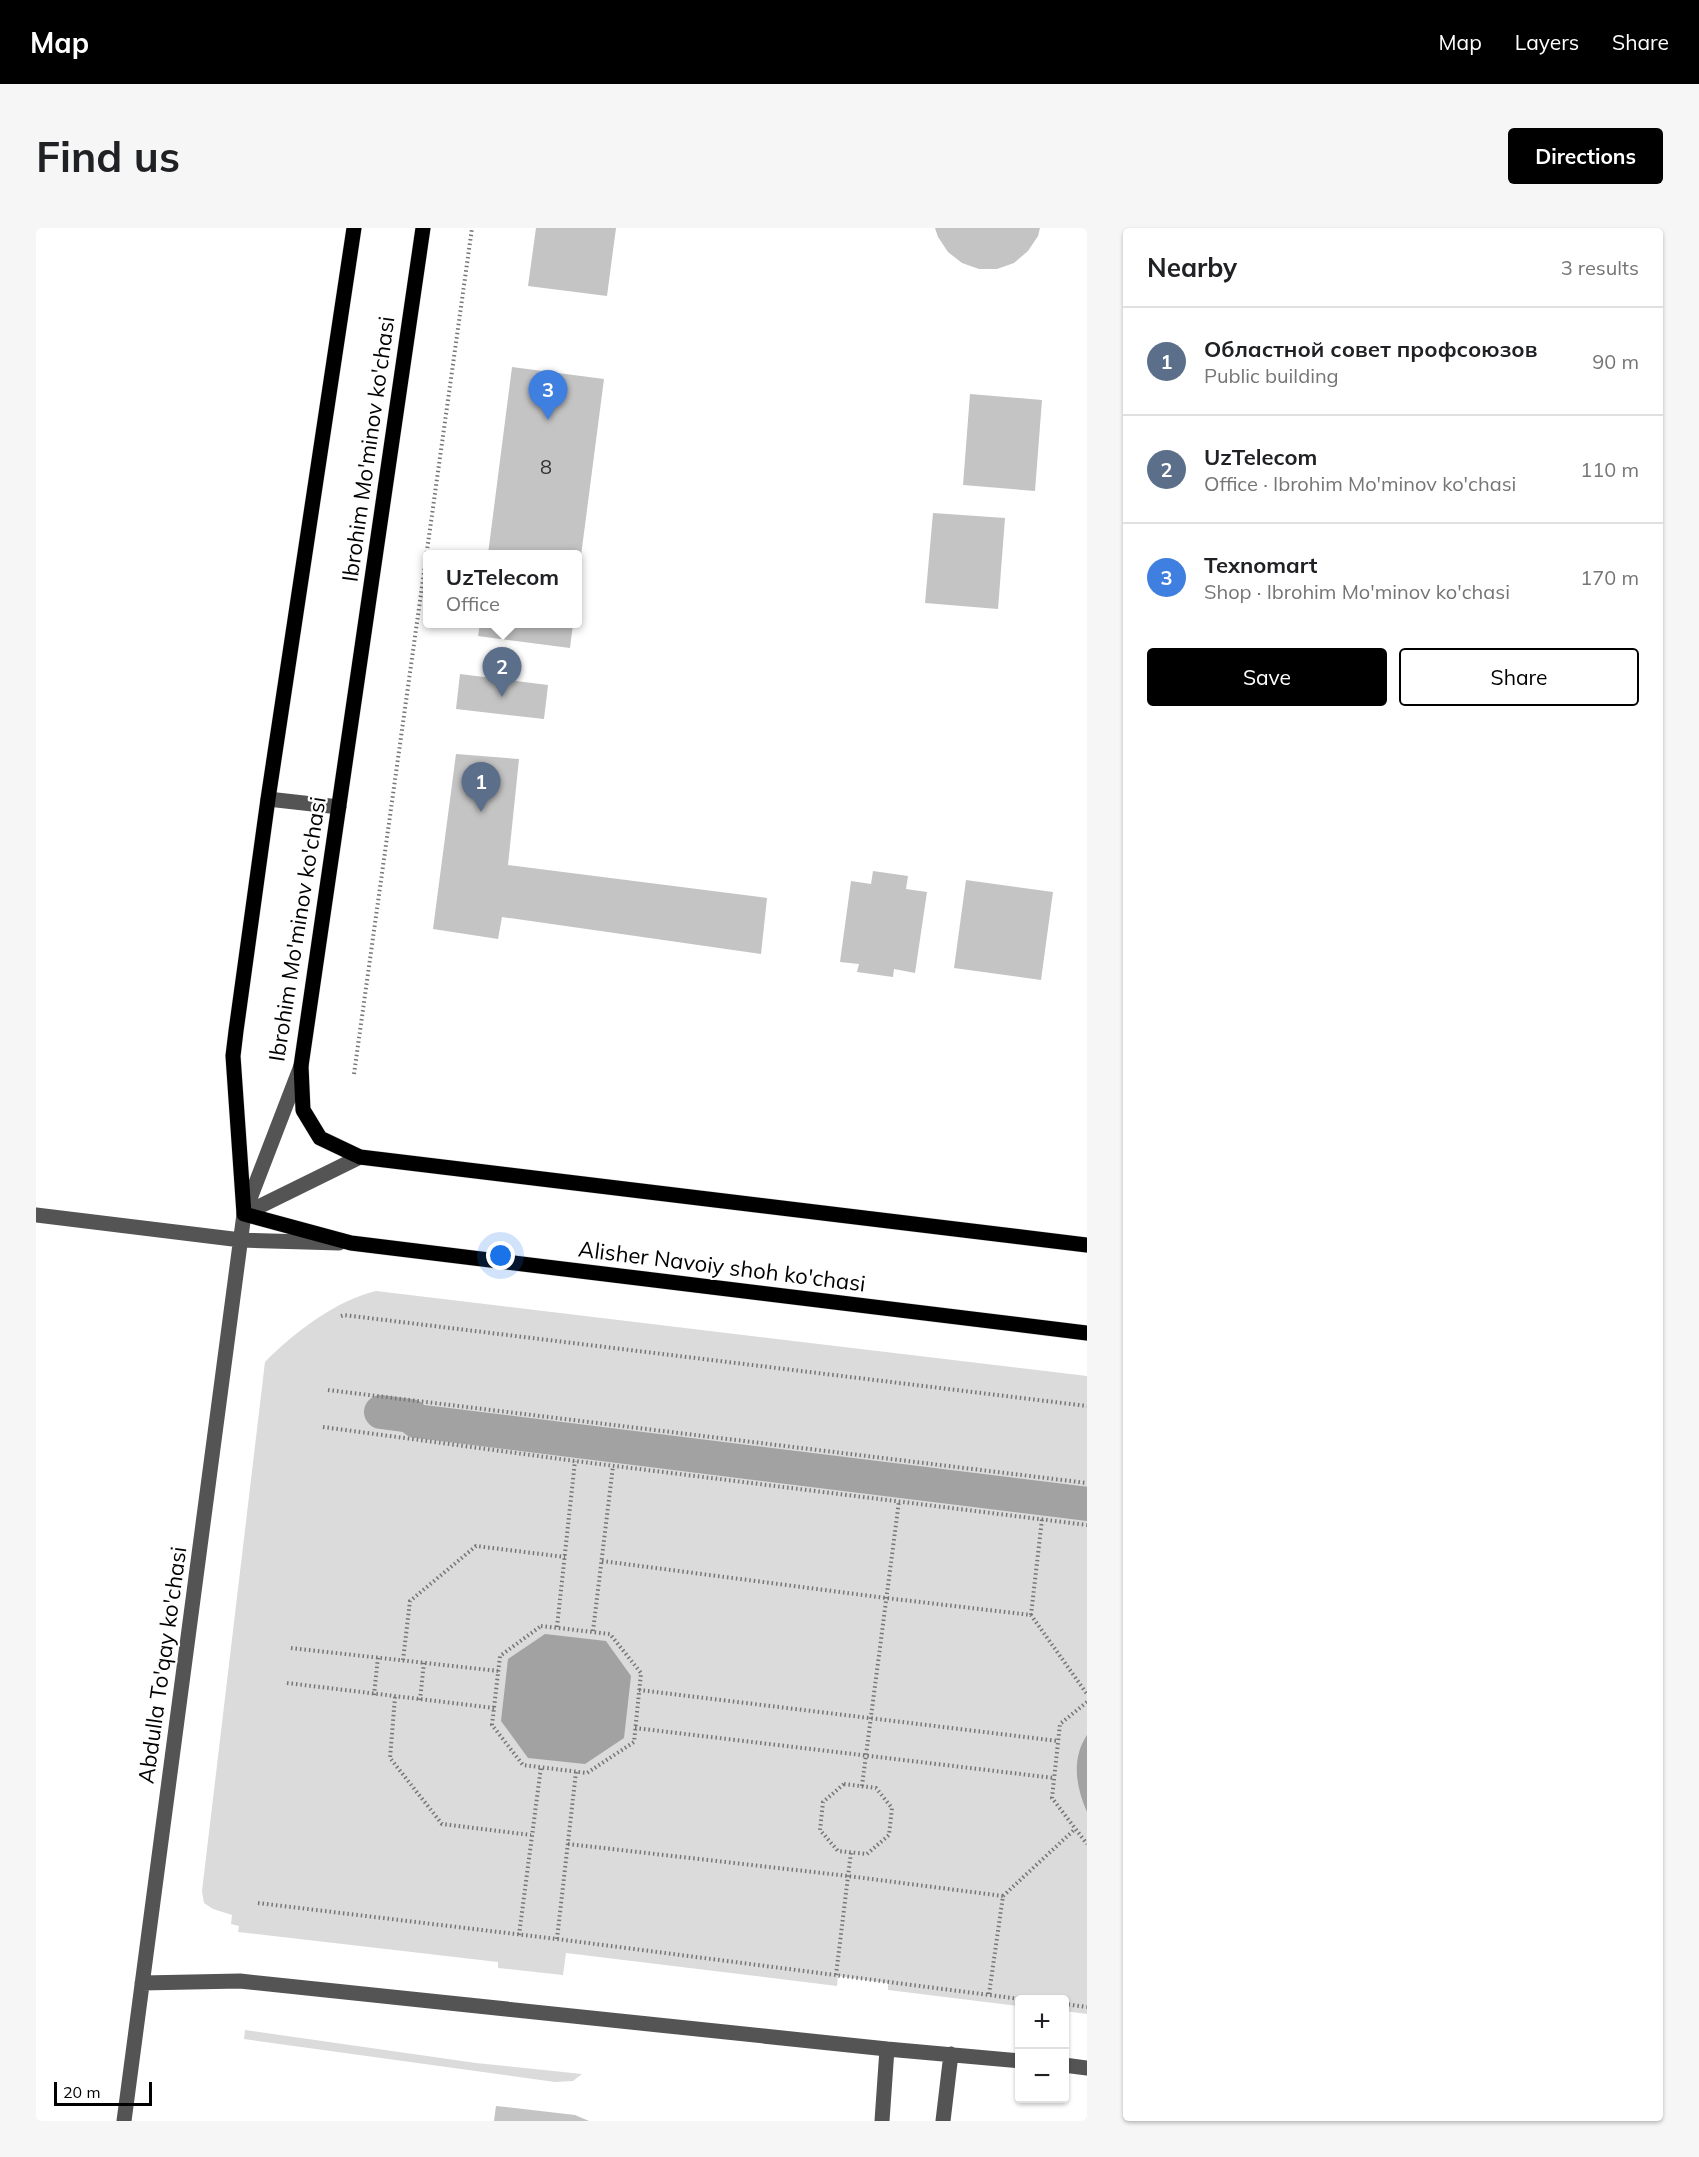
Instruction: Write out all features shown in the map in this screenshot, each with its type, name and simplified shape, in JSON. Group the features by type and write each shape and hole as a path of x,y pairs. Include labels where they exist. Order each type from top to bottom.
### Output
{"main road":[{"name":"Ibrohim Mo'minov ko'chasi","path":"244,1214 233,1056 268,799 354,228"},
{"name":"Ibrohim Mo'minov ko'chasi","path":"301,1066 423,228"},
{"path":"301,1066 303,1110 320,1138 360,1157 1087,1245"},
{"name":"Alisher Navoiy shoh ko'chasi","path":"244,1214 351,1243 1087,1333"}],"street":[{"path":"268,799 339,807"},
{"name":"Ibrohim Mo'minov ko'chasi","path":"244,1214 301,1066"},
{"path":"244,1214 360,1157"},
{"name":"Abdulla To'qay ko'chasi","path":"124,2121 244,1214"},
{"name":"Alisher Navoiy shoh ko'chasi","path":"36,1215 241,1240 351,1243"},
{"path":"142,1983 240,1981 1015,2060"},
{"path":"882,2121 886,2049"},
{"path":"943,2121 951,2054"},
{"path":"1069,2066 1087,2068"}],"path":[{"path":"427,550 472,228"},
{"path":"354,1074 423,579"},
{"path":"341,1316 1087,1406"},
{"path":"328,1390 1087,1483"},
{"path":"323,1427 1087,1525"},
{"path":"557,1627 575,1461"},
{"path":"593,1631 613,1466"},
{"path":"862,1786 899,1501"},
{"path":"1042,1519 1031,1615 1087,1694"},
{"path":"403,1660 410,1601 476,1546 565,1557"},
{"path":"602,1561 1031,1615"},
{"path":"541,1626 557,1627 610,1634 641,1673 634,1742 587,1773 523,1765 492,1725 500,1656 541,1626"},
{"path":"291,1648 498,1671"},
{"path":"374,1695 378,1657"},
{"path":"420,1700 424,1662"},
{"path":"287,1683 494,1708"},
{"path":"639,1690 1058,1741"},
{"path":"395,1697 390,1758 442,1824 531,1835"},
{"path":"1087,1702 1060,1724 1052,1798 1087,1844"},
{"path":"635,1728 1054,1778"},
{"path":"519,1935 541,1767"},
{"path":"557,1939 576,1772"},
{"path":"844,1784 862,1786 876,1788 892,1808 889,1835 867,1854 838,1851 820,1830 824,1802 844,1784"},
{"path":"989,1994 1004,1896 1075,1829"},
{"path":"568,1844 1004,1896"},
{"path":"836,1975 851,1852"},
{"path":"258,1903 1015,1998"},
{"path":"1069,2005 1087,2007"}],"shaded area":[{"path":"376,1291 1087,1376 1087,2014 1069,2012 1069,1995 1015,1995 1015,2006 888,1990 888,1983 838,1976 837,1986 566,1953 563,1975 498,1968 498,1962 238,1932 239,1926 231,1924 232,1915 213,1909 204,1903 202,1891 265,1362 316,1319 361,1295"},
{"path":"545,1634 606,1641 631,1676 624,1738 585,1764 528,1758 501,1721 508,1659"},
{"path":"1087,1735 1087,1812 1080,1793 1077,1763"},
{"path":"245,2030 476,2063 582,2074 573,2081 555,2082 244,2039"}],"building":[{"path":"536,228 616,228 607,296 528,286"},
{"path":"935,228 1040,228 1038,236 1028,251 1014,263 997,269 979,269 962,263 948,252"},
{"path":"512,367 604,379 582,550 489,550"},
{"path":"970,394 1042,400 1035,491 963,485"},
{"path":"933,513 1005,518 998,609 925,603"},
{"path":"479,628 572,628 570,648 478,636"},
{"path":"460,674 548,685 544,719 456,709"},
{"path":"456,754 519,759 508,865 767,898 761,954 502,917 498,939 433,929"},
{"path":"873,871 908,876 906,889 927,892 915,973 894,969 893,977 857,972 859,964 840,962 851,881 871,884"},
{"path":"966,880 1053,892 1041,980 954,968"},
{"path":"496,2106 575,2115 589,2121 494,2121"}],"waterway":[{"path":"381,1412 411,1416 416,1421 1087,1504"}],"place":[{"name":"Texnomart","path":"548,420"},
{"name":"UzTelecom","path":"502,697"},
{"name":"Областной совет профсоюзов","path":"481,812"}]}
